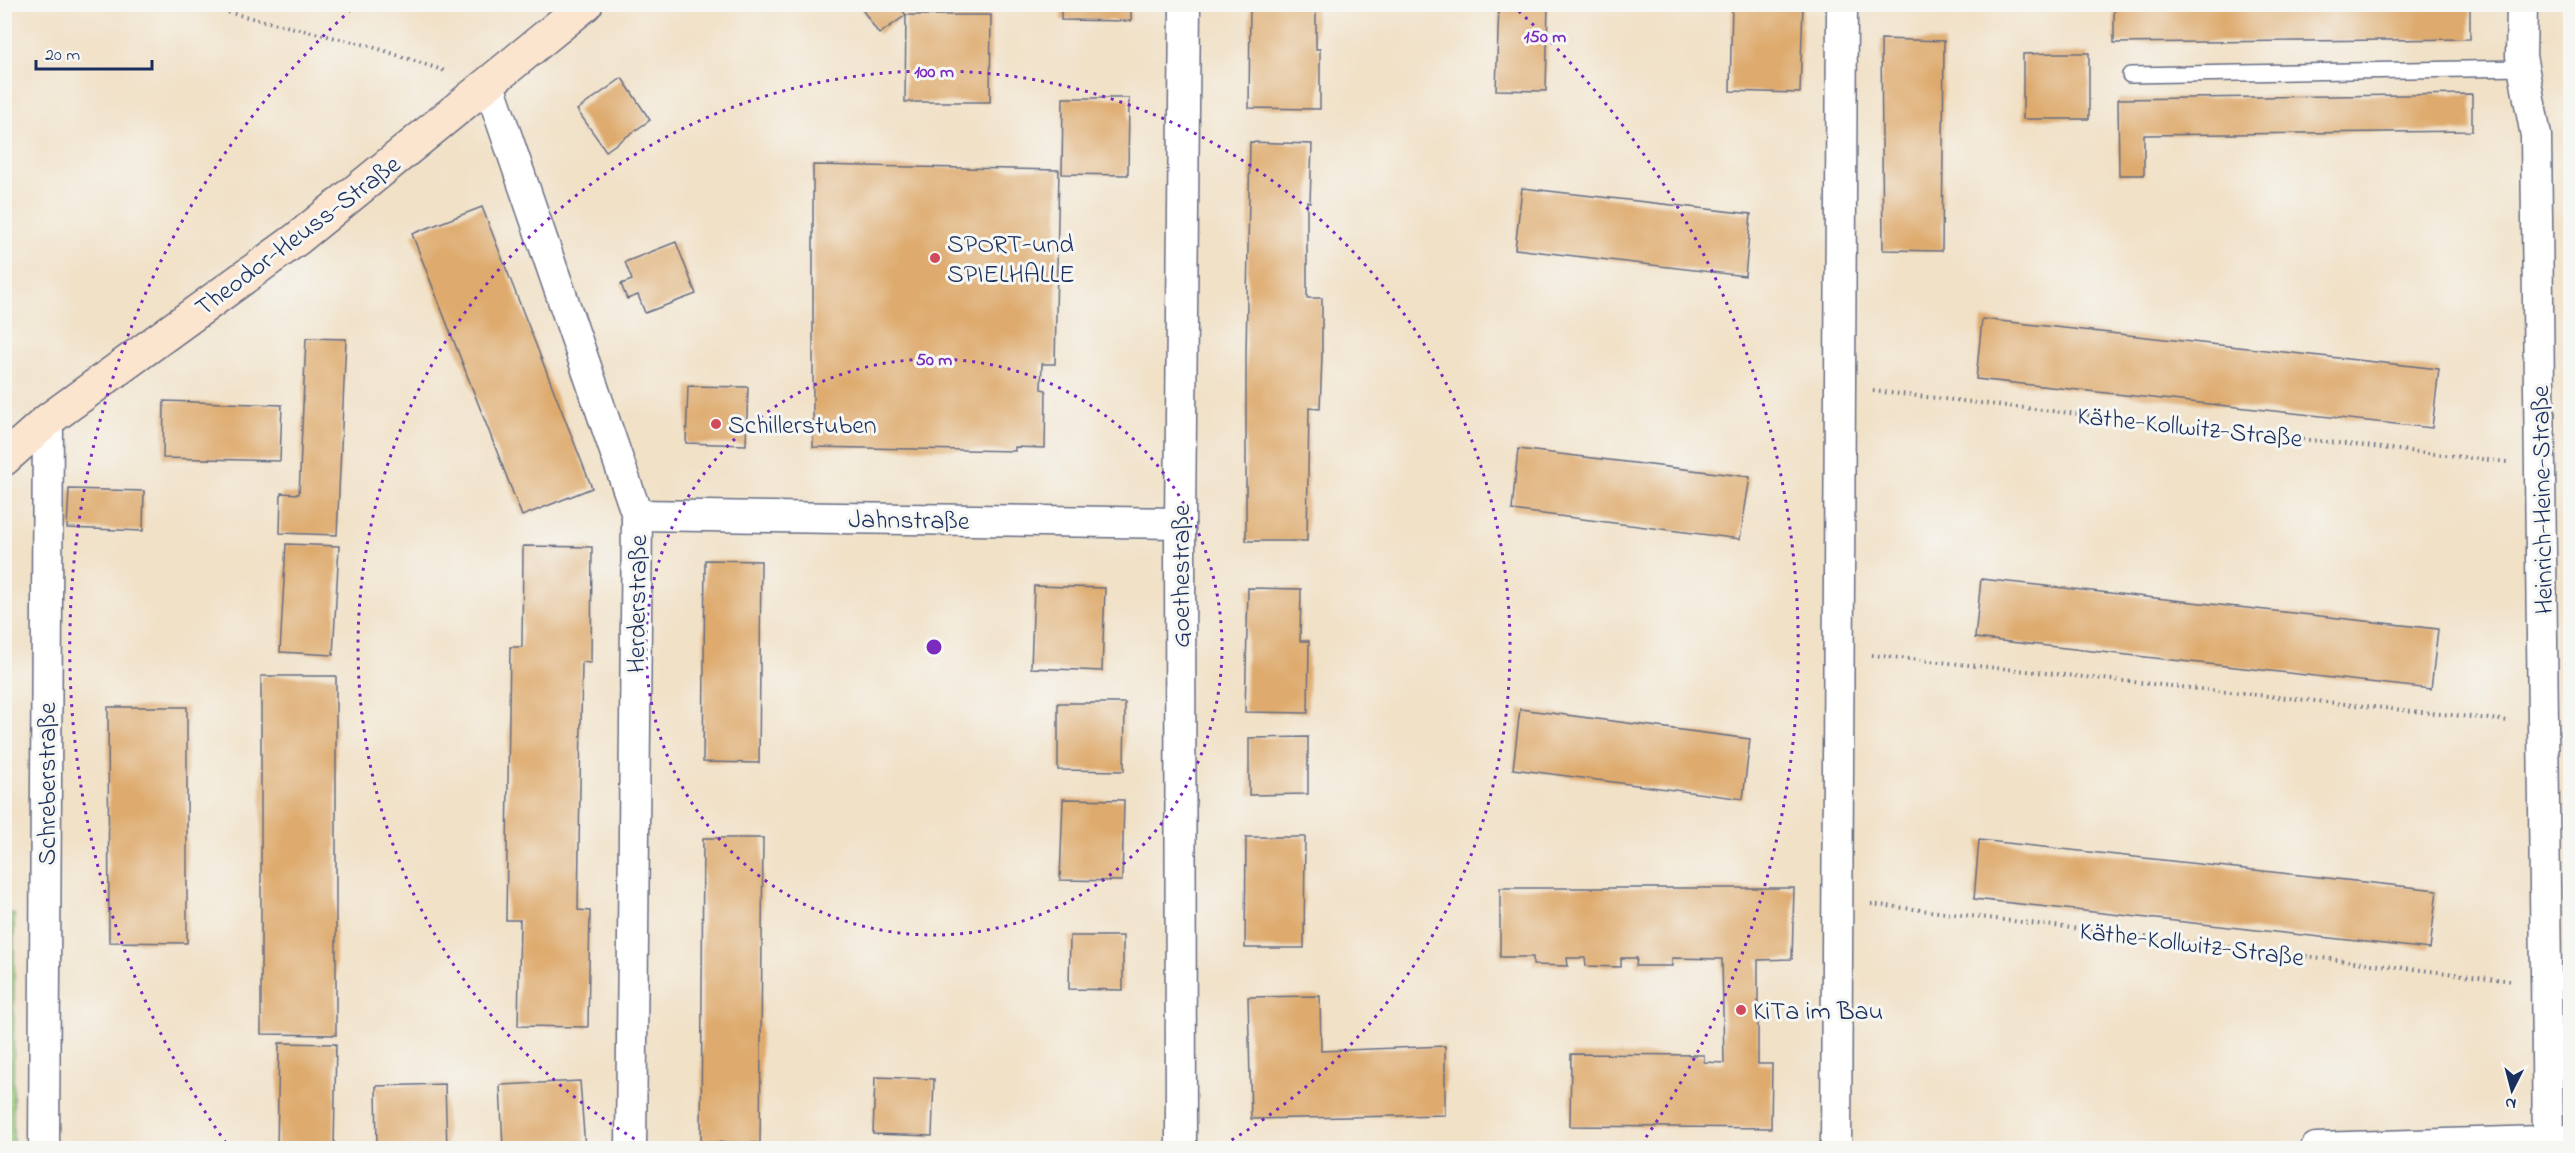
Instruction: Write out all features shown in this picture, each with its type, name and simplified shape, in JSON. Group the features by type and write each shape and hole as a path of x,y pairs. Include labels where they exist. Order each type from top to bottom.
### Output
{"street":[{"name":"Theodor-Heuss-Straße","path":"4,459 48,420 297,239 586,4"},
{"name":"Goethestraße","path":"1181,1149 1180,523 1185,4"},
{"path":"1836,1149 1842,4"},
{"name":"Heinrich-Heine-Straße","path":"2522,4 2521,57 2536,136 2547,985 2560,1140"},
{"name":"Herderstraße","path":"489,85 637,515 632,1149"},
{"name":"Schreberstraße","path":"44,1149 48,420"},
{"name":"Jahnstraße","path":"637,515 1180,523"},
{"path":"2316,1149 2492,1145 2560,1140"}],"lane":[{"path":"2130,75 2523,68"}],"path":[{"path":"193,4 370,46 489,85"},
{"name":"Käthe-Kollwitz-Straße","path":"1840,387 2540,466"},
{"path":"1839,651 2544,724"},
{"name":"Käthe-Kollwitz-Straße","path":"1837,900 2547,985"}],"green space":[{"path":"4,913 14,914 13,1148 4,1148"}],"building":[{"path":"1061,4 1131,4 1131,21 1061,20"},
{"path":"1250,4 1316,4 1316,49 1320,49 1320,109 1249,108"},
{"path":"1499,4 1548,4 1546,91 1496,90"},
{"path":"1732,4 1803,4 1800,93 1730,91"},
{"path":"2470,4 2470,39 2114,43 2114,7"},
{"path":"859,5 898,5 906,15 879,34"},
{"path":"906,15 991,15 990,102 905,102"},
{"path":"1881,39 1944,41 1942,251 1883,250"},
{"path":"2089,53 2089,119 2023,119 2023,54"},
{"path":"622,78 650,120 606,151 577,110"},
{"path":"2472,94 2472,131 2144,135 2144,175 2119,175 2118,99"},
{"path":"1063,98 1129,98 1128,175 1062,174"},
{"path":"1250,142 1312,144 1310,202 1307,201 1307,298 1322,298 1322,356 1320,409 1309,408 1307,541 1246,541 1246,353"},
{"name":"SPORT-und SPIELHALLE","path":"813,165 1059,170 1055,364 1042,364 1041,389 1046,390 1045,448 1015,447 1015,451 813,447"},
{"path":"1522,188 1751,214 1745,276 1515,249"},
{"path":"482,207 592,488 522,516 412,234"},
{"path":"676,242 696,294 645,313 638,295 627,299 621,284 632,280 625,262"},
{"path":"1982,319 2439,369 2432,428 1976,379"},
{"path":"306,338 346,339 337,535 280,533 281,493 299,494"},
{"path":"688,386 748,387 746,445 686,443"},
{"path":"164,401 282,405 280,461 163,458"},
{"path":"1518,449 1750,477 1740,539 1512,510"},
{"path":"69,489 144,491 143,531 67,528"},
{"path":"286,544 339,546 333,655 280,652"},
{"path":"523,546 592,547 591,663 582,662 578,910 590,911 588,1027 518,1026 520,920 506,920 510,647 522,647"},
{"path":"705,560 761,561 759,763 703,762"},
{"path":"1981,579 2438,629 2431,689 1975,638"},
{"path":"1034,586 1105,588 1102,671 1031,668"},
{"path":"1248,588 1301,589 1300,641 1309,641 1308,713 1245,712"},
{"path":"261,676 336,676 336,1035 261,1034"},
{"path":"1058,703 1125,703 1124,771 1058,770"},
{"path":"108,707 187,707 187,943 109,942"},
{"path":"1520,709 1750,739 1743,799 1513,769"},
{"path":"1308,737 1308,794 1249,795 1249,738"},
{"path":"1063,799 1124,800 1122,881 1060,880"},
{"path":"1246,837 1305,837 1304,948 1245,948"},
{"path":"703,838 763,838 760,1143 701,1142"},
{"path":"1979,840 2437,890 2430,949 1974,899"},
{"name":"KiTa im Bau","path":"1500,888 1794,888 1792,959 1758,960 1758,1064 1772,1064 1771,1128 1570,1126 1571,1054 1704,1055 1704,1062 1724,1063 1722,959 1672,958 1672,966 1636,966 1637,958 1621,958 1621,967 1586,966 1585,958 1567,958 1568,966 1533,965 1533,957 1500,957"},
{"path":"1070,936 1123,936 1123,990 1069,989"},
{"path":"1320,996 1321,1051 1445,1046 1445,1115 1251,1119 1248,997"},
{"path":"279,1043 336,1044 334,1148 277,1148"},
{"path":"875,1077 934,1079 932,1136 873,1134"},
{"path":"580,1081 585,1148 503,1148 500,1085"},
{"path":"445,1084 447,1148 377,1148 376,1086"}],"place":[{"name":"SPORT-und SPIELHALLE","path":"935,258"},
{"name":"Schillerstuben","path":"716,424"},
{"name":"KiTa im Bau","path":"1741,1010"}]}
